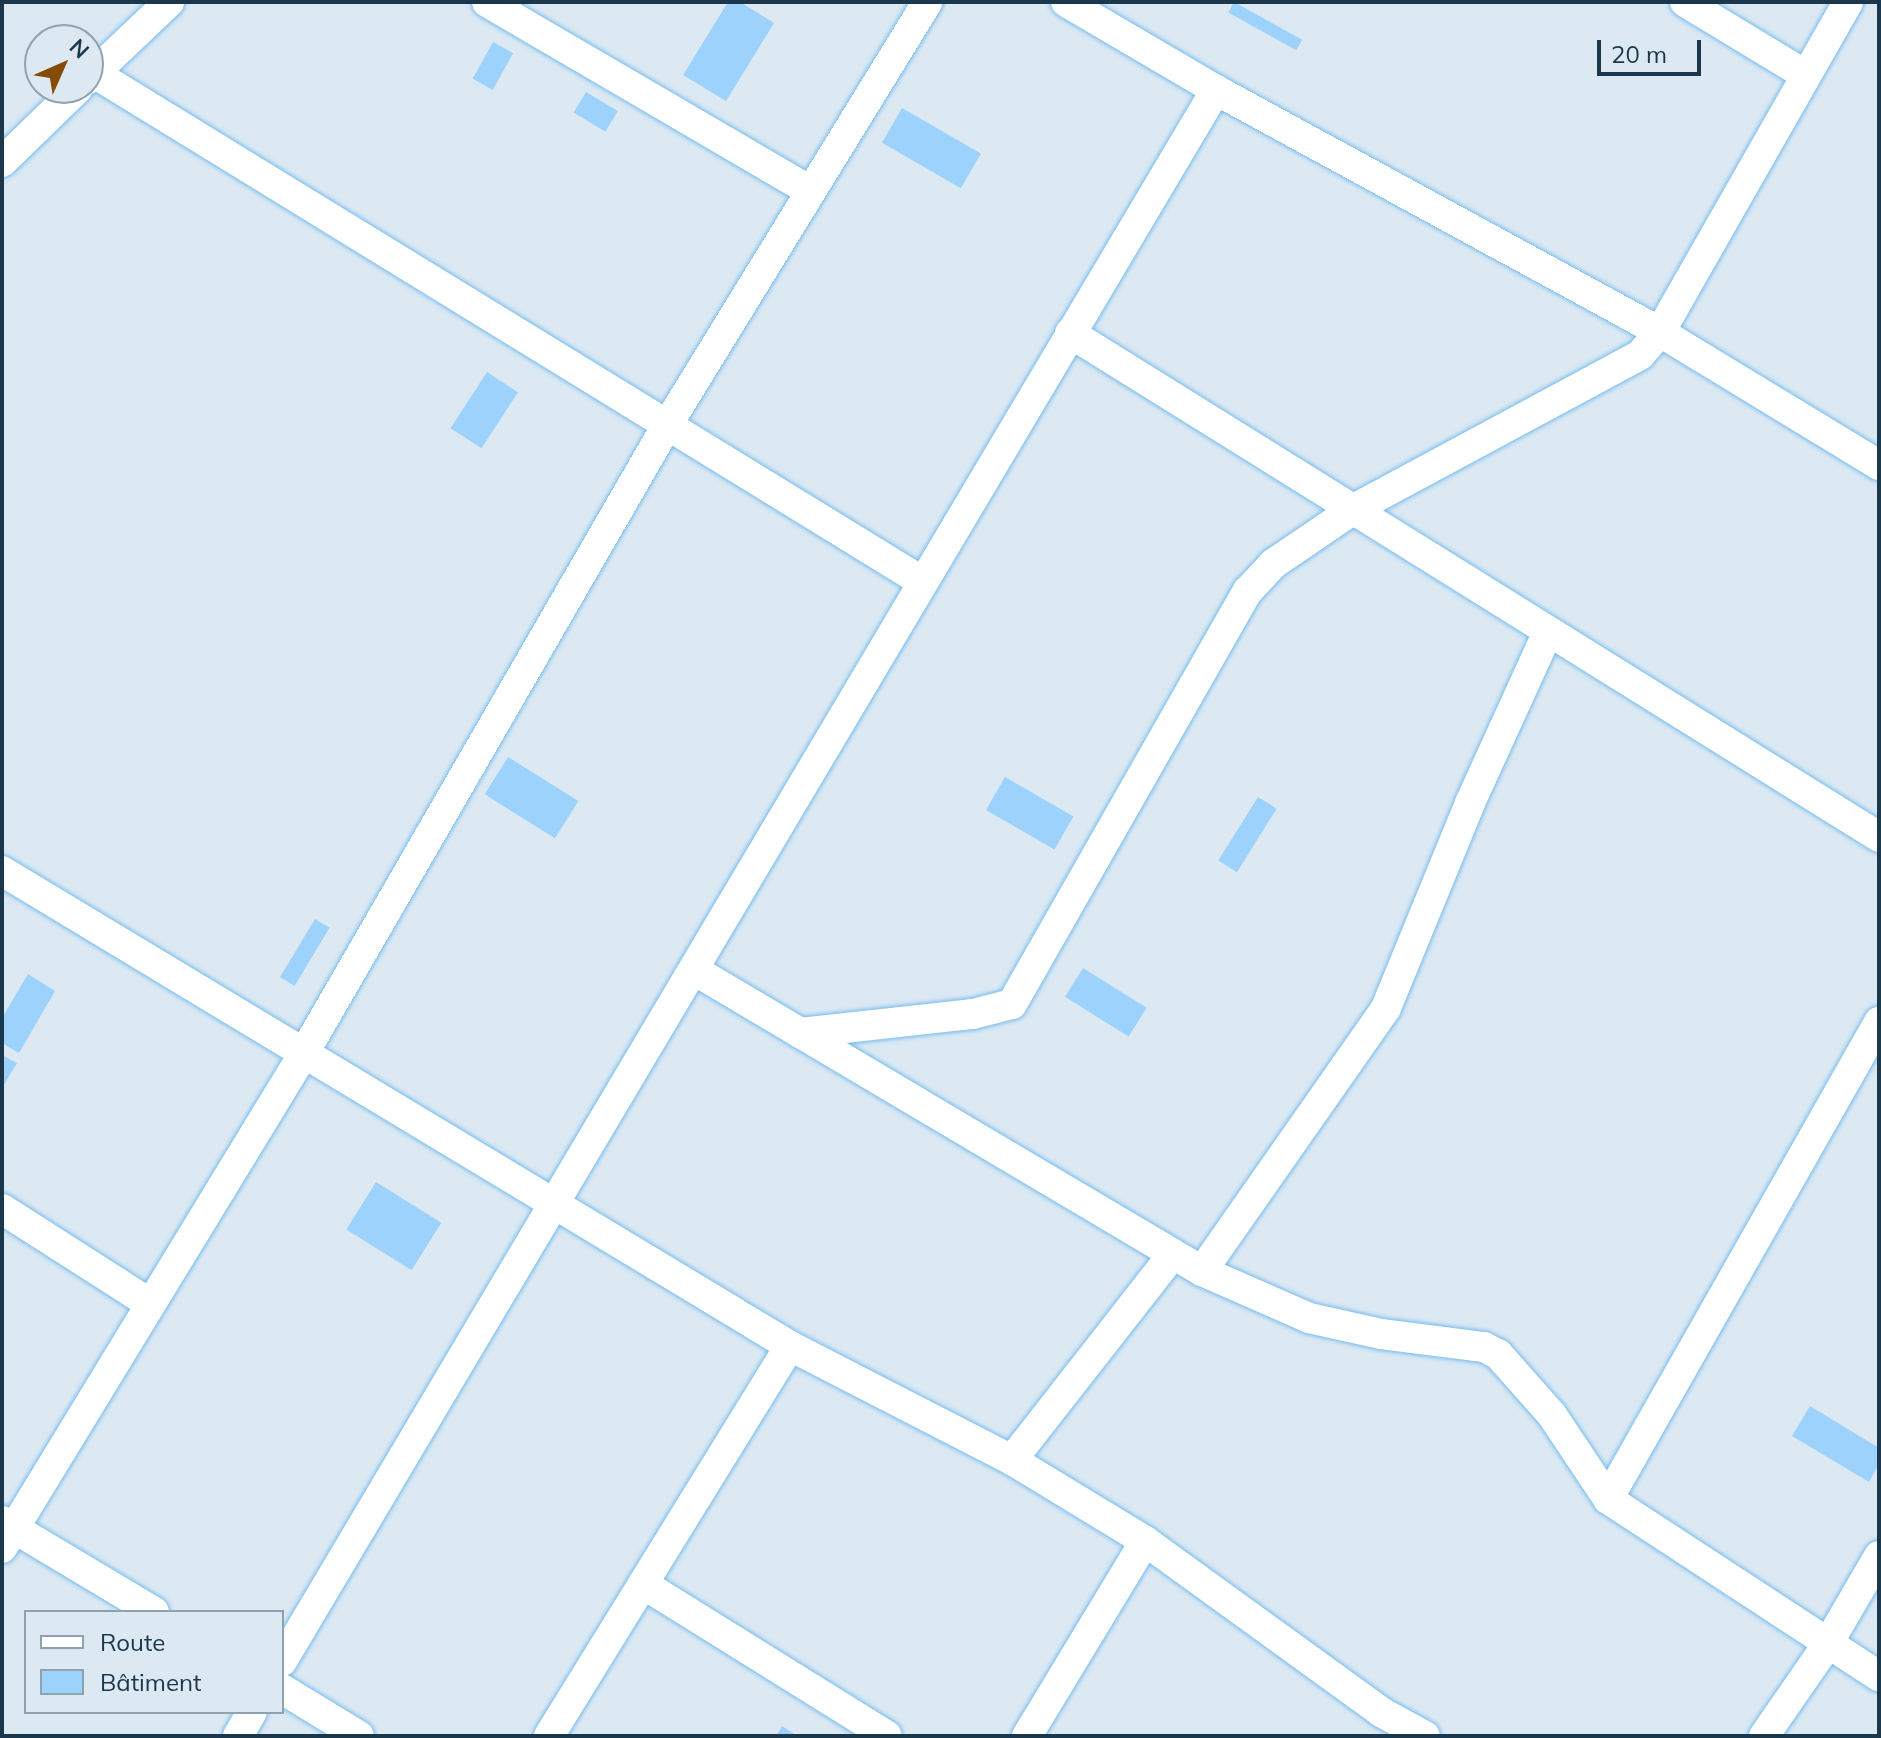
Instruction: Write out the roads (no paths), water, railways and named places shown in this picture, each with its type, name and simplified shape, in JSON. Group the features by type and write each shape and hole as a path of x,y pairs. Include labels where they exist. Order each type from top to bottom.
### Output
{"street":[{"path":"104,64 169,2"},
{"path":"487,2 810,191"},
{"path":"150,1610 6,1532 304,1053 666,427 927,2"},
{"path":"1066,2 1216,90 1660,332 1879,465"},
{"path":"1685,2 1804,74"},
{"path":"800,1033 973,1014 1012,1004 1248,591 1273,564 1354,509 1619,370 1660,332 1804,74 1848,2"},
{"path":"104,90 923,582"},
{"path":"284,1658 556,1205 1216,90"},
{"path":"2,162 62,104"},
{"path":"1070,333 1879,837"},
{"path":"1202,1271 1386,1008 1470,803 1548,632"},
{"path":"2,871 790,1346 1012,1460 1145,1541 1373,1724 1425,1736"},
{"path":"694,970 1202,1271 1309,1318 1381,1334 1484,1347 1498,1354 1552,1415 1608,1499 1827,1645 1879,1676"},
{"path":"1608,1499 1879,1022"},
{"path":"2,1209 149,1303"},
{"path":"1012,1460 1172,1255"},
{"path":"549,1736 790,1346"},
{"path":"1027,1736 1145,1541"},
{"path":"1764,1736 1827,1645 1879,1556"},
{"path":"643,1584 887,1736"},
{"path":"284,1690 359,1736"},
{"path":"238,1736 251,1714"}]}
